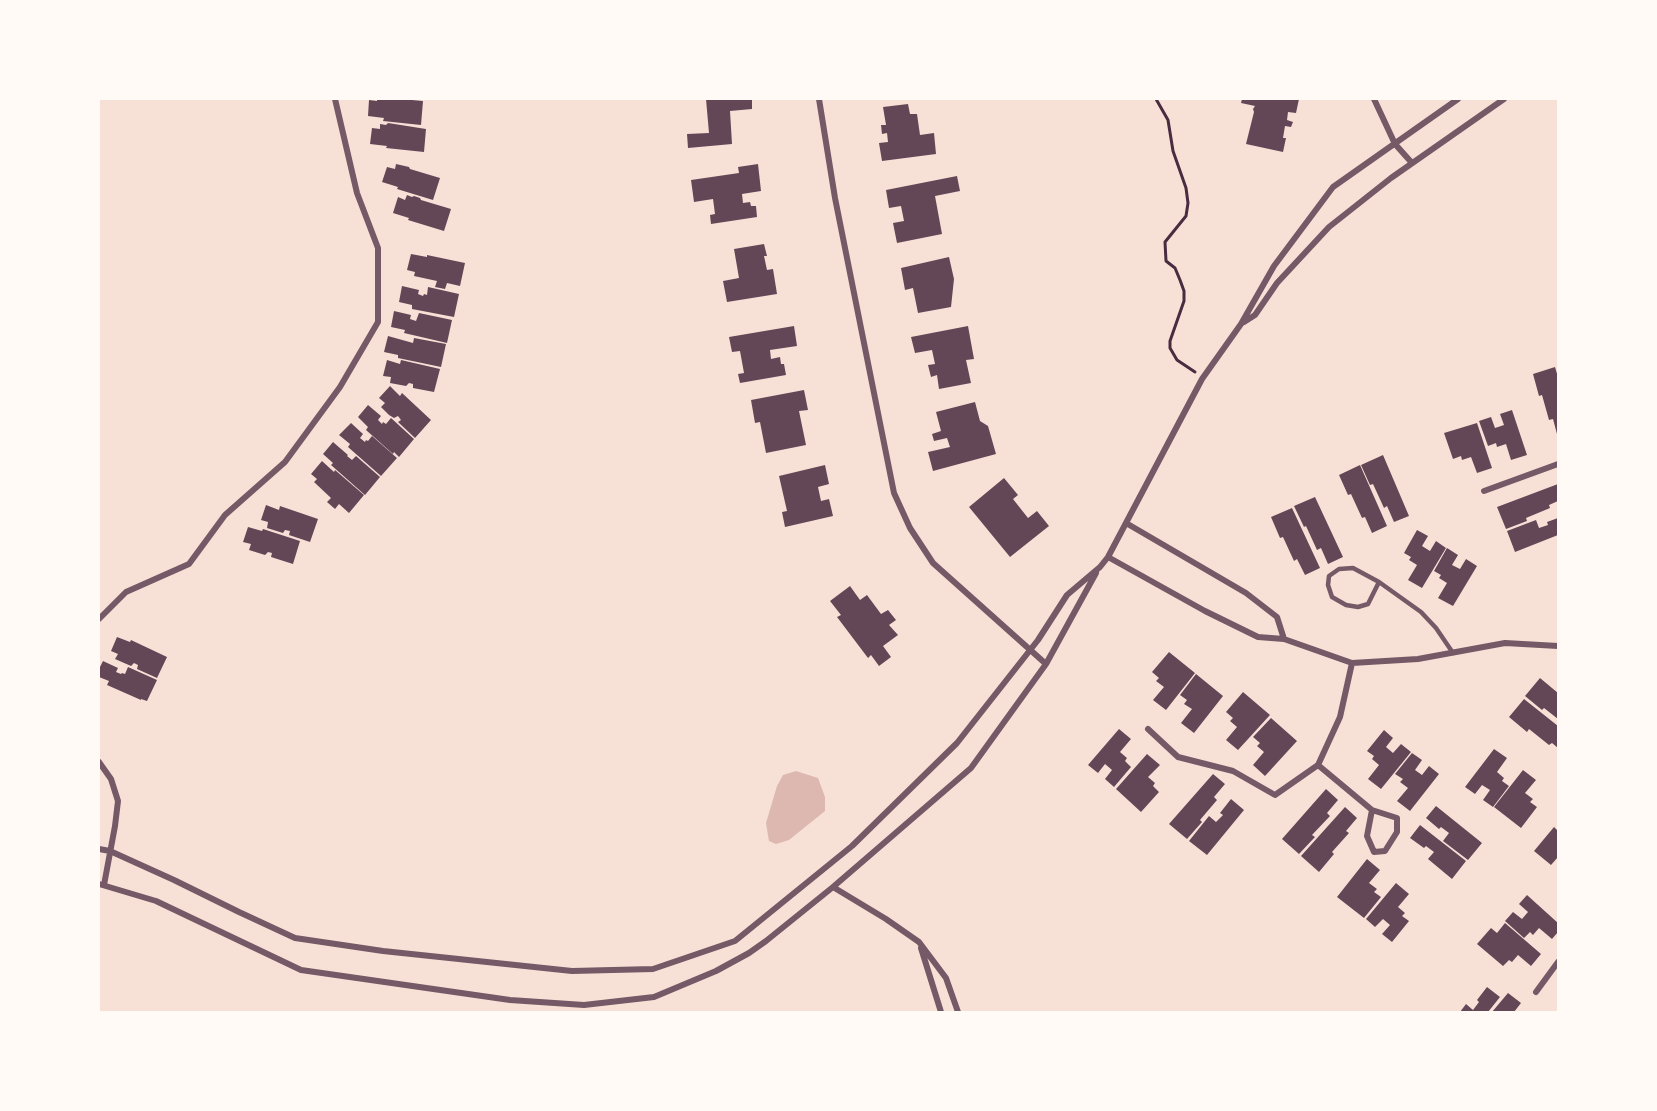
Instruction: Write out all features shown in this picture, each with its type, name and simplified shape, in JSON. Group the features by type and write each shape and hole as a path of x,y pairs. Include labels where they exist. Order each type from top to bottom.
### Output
{"street":[{"path":"99,619 126,592 189,564 225,515 285,462 340,387 378,322 378,248 357,193 335,99"},
{"path":"819,99 835,198 894,493 910,528 933,563 1047,664"},
{"path":"1374,99 1395,144 1412,164"},
{"path":"99,762 111,778 118,801 102,884 156,901 301,970 510,1000 584,1005 654,997 716,971 766,941 833,887 971,768 1047,664 1100,567 1108,557 1204,377 1241,324 1274,266 1333,188 1458,99"},
{"path":"1241,324 1255,315 1277,283 1329,226 1504,99"},
{"path":"1484,491 1558,464"},
{"path":"1126,523 1246,593 1277,617 1284,639"},
{"path":"1108,557 1205,611 1258,637 1284,639 1352,663 1418,659 1504,643 1558,646"},
{"path":"99,849 110,851 295,938 383,951 572,971 653,969 735,941 852,846 957,743 1030,650 1067,595 1100,567"},
{"path":"1148,729 1178,757 1233,771 1275,795 1318,765 1340,717 1352,663"},
{"path":"1318,765 1372,810 1398,818 1397,832 1385,851 1374,852 1367,836 1372,810"},
{"path":"833,887 919,942 946,978 958,1012"},
{"path":"919,942 941,1012"},
{"path":"1536,992 1558,962"}],"lane":[{"path":"1379,582 1368,604 1358,607 1346,605 1332,597 1328,585 1329,576 1339,569 1353,568 1379,582 1421,612 1436,628 1452,652"}],"path":[{"path":"1156,99 1168,120 1173,151 1186,188 1188,203 1186,216 1165,242 1166,261 1175,268 1184,291 1184,301 1170,341 1170,348 1177,360 1204,377"}],"shaded area":[{"path":"796,771 818,778 825,797 825,811 789,840 776,844 769,841 766,823 777,786 783,775"}],"building":[{"path":"377,99 423,101 421,125 383,121 384,118 368,116 369,100 377,101"},
{"path":"706,99 752,99 752,109 730,111 732,144 688,148 687,134 709,133"},
{"path":"1242,99 1299,99 1296,113 1288,112 1287,120 1293,122 1291,127 1285,126 1283,138 1286,138 1283,152 1246,144 1255,106 1241,103"},
{"path":"908,104 910,114 917,114 920,135 934,133 936,154 882,161 879,143 888,142 887,133 882,134 881,125 886,125 883,107"},
{"path":"388,123 426,129 424,152 370,144 372,128 380,129 380,124"},
{"path":"396,164 440,178 433,200 382,182 387,167 395,169"},
{"path":"758,164 761,191 742,194 743,203 750,202 751,206 756,206 757,217 711,224 710,215 715,214 713,199 694,202 691,180 739,173 738,167"},
{"path":"957,176 960,191 935,196 942,234 897,243 893,223 904,221 901,206 889,208 886,190"},
{"path":"407,195 451,209 444,231 393,213 398,197 405,200"},
{"path":"764,244 767,270 773,269 777,294 727,302 723,281 739,278 734,249"},
{"path":"411,254 465,263 460,286 447,283 445,289 435,287 437,281 414,276 415,272 407,270"},
{"path":"949,257 954,279 951,307 918,313 913,288 905,290 901,268"},
{"path":"402,286 419,290 418,294 423,296 427,295 428,287 459,294 454,317 412,309 412,305 399,302"},
{"path":"394,311 411,315 410,319 416,321 419,313 452,320 447,343 404,333 405,330 391,327"},
{"path":"794,326 797,346 770,350 771,359 780,357 786,375 740,383 738,374 744,373 740,351 732,352 729,337"},
{"path":"968,326 974,359 966,360 971,383 939,389 937,375 931,377 928,365 935,364 932,350 915,353 911,337"},
{"path":"388,336 413,343 414,338 446,344 441,367 398,358 398,355 384,352"},
{"path":"387,360 400,364 401,360 440,369 434,392 413,388 413,384 409,383 406,386 390,383 391,377 383,376"},
{"path":"1555,367 1558,377 1557,434 1553,419 1549,420 1542,395 1539,396 1533,374"},
{"path":"390,386 400,396 402,393 431,420 415,438 398,422 401,420 398,416 394,418 381,407 385,403 379,398"},
{"path":"804,390 808,410 799,411 806,445 766,453 760,422 755,423 751,400"},
{"path":"975,402 980,421 988,426 996,454 933,471 928,452 950,447 947,438 934,441 932,434 941,431 936,412"},
{"path":"368,405 381,416 378,420 382,424 383,422 386,424 391,418 414,439 399,457 366,430 368,427 358,417"},
{"path":"1512,410 1527,455 1511,460 1506,444 1497,447 1496,443 1488,446 1479,421 1491,417 1495,428 1504,425 1500,414"},
{"path":"351,423 363,434 360,438 365,442 372,436 397,458 381,476 348,447 350,444 339,435"},
{"path":"1477,423 1492,468 1477,473 1471,457 1462,460 1461,456 1453,459 1444,433"},
{"path":"333,442 352,460 356,456 380,477 365,495 331,465 333,463 323,454"},
{"path":"1383,455 1409,516 1394,522 1387,506 1384,508 1373,484 1370,485 1361,465"},
{"path":"322,461 364,495 349,513 339,504 335,509 327,502 331,498 314,482 317,479 311,474"},
{"path":"825,465 829,484 818,487 821,501 829,499 833,516 785,527 782,512 787,511 779,476"},
{"path":"1360,465 1387,526 1372,533 1351,494 1348,495 1339,475"},
{"path":"1004,478 1018,495 1013,499 1028,518 1037,511 1049,526 1010,557 969,507"},
{"path":"1558,484 1558,501 1549,505 1550,508 1526,518 1527,521 1506,529 1497,507"},
{"path":"1315,497 1343,557 1328,564 1321,548 1317,550 1294,506"},
{"path":"266,505 279,510 280,506 318,519 310,542 289,535 290,531 285,530 283,533 267,528 268,522 261,520"},
{"path":"1292,508 1320,568 1305,575 1297,559 1294,561 1283,537 1280,538 1271,517"},
{"path":"1558,518 1558,535 1515,552 1507,531 1536,520 1539,528"},
{"path":"248,527 262,531 263,529 300,541 293,564 271,557 272,553 268,552 265,555 249,550 251,544 243,542"},
{"path":"1417,530 1428,536 1422,546 1430,551 1436,541 1446,548 1422,588 1408,580 1417,565 1409,560 1411,557 1404,553"},
{"path":"1447,548 1458,555 1452,565 1460,569 1466,559 1477,566 1453,606 1438,598 1447,583 1439,578 1441,575 1434,571"},
{"path":"850,586 860,600 867,595 881,614 888,610 896,620 889,625 898,635 883,646 891,657 879,666 871,655 868,658 837,617 841,615 830,601"},
{"path":"117,637 130,642 131,640 167,657 157,678 137,669 138,665 134,663 131,666 115,659 118,654 111,651"},
{"path":"1169,652 1195,673 1166,710 1153,700 1164,687 1156,681 1159,678 1152,672"},
{"path":"103,661 118,668 116,672 121,674 125,674 128,667 157,680 147,701 107,685 109,681 99,677 99,669"},
{"path":"1196,674 1223,696 1194,733 1181,723 1192,709 1184,704 1187,700 1180,695"},
{"path":"1540,678 1558,693 1558,719 1525,696"},
{"path":"1243,692 1270,715 1238,750 1226,740 1237,727 1230,721 1233,718 1226,712"},
{"path":"1524,699 1558,726 1558,748 1552,743 1549,745 1529,729 1527,732 1509,717"},
{"path":"1271,718 1297,741 1265,776 1253,765 1264,752 1257,746 1260,743 1253,737"},
{"path":"1119,729 1131,739 1120,752 1127,758 1125,761 1131,767 1114,787 1105,779 1112,770 1105,764 1098,773 1088,765"},
{"path":"1384,730 1393,738 1386,747 1393,753 1401,744 1411,752 1381,789 1368,779 1379,765 1372,759 1374,756 1367,751"},
{"path":"1494,749 1507,758 1497,772 1504,778 1502,781 1509,786 1493,807 1483,800 1490,790 1482,785 1475,794 1465,787"},
{"path":"1412,753 1422,760 1415,770 1422,775 1429,766 1439,774 1410,811 1397,801 1408,788 1400,782 1403,779 1395,774"},
{"path":"1147,754 1160,765 1148,777 1155,783 1153,786 1159,792 1141,812 1116,789"},
{"path":"1523,770 1536,780 1525,793 1533,799 1530,802 1537,807 1521,828 1494,807"},
{"path":"1213,774 1225,784 1214,797 1217,800 1200,820 1202,822 1187,839 1169,824"},
{"path":"1326,789 1338,800 1327,813 1330,816 1312,835 1315,837 1299,854 1282,839"},
{"path":"1231,799 1244,810 1207,855 1189,841 1209,816 1216,822 1223,815 1220,813"},
{"path":"1436,806 1482,843 1468,860 1443,841 1449,833 1441,827 1439,829 1426,818"},
{"path":"1345,807 1357,818 1346,831 1349,833 1332,852 1334,854 1319,872 1301,856"},
{"path":"1420,825 1466,861 1452,879 1428,859 1434,852 1410,838"},
{"path":"1554,827 1558,831 1558,857 1551,865 1534,851"},
{"path":"1367,859 1380,870 1369,883 1377,889 1374,892 1381,897 1364,918 1337,897"},
{"path":"1396,883 1409,894 1398,907 1405,913 1402,916 1409,921 1392,942 1382,934 1390,925 1383,919 1375,927 1366,919"},
{"path":"1527,895 1558,923 1558,932 1552,939 1539,928 1533,935 1530,932 1524,938 1505,921 1513,912 1522,919 1528,912 1519,904"},
{"path":"1505,923 1541,954 1531,966 1518,955 1512,962 1509,960 1503,966 1477,944 1491,928 1497,933"},
{"path":"1487,987 1500,997 1488,1012 1460,1012 1466,1004 1473,1010"},
{"path":"1508,993 1521,1003 1514,1012 1492,1012"}]}
